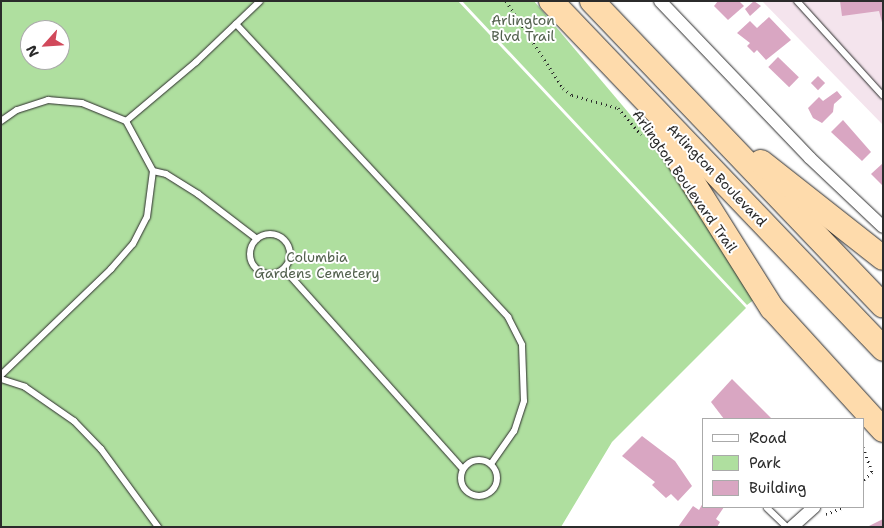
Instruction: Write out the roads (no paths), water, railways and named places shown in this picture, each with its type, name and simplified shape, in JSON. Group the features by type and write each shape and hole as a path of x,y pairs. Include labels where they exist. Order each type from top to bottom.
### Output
{"highway":[{"name":"Arlington Boulevard","path":"551,1 883,349"},
{"path":"592,1 883,305"},
{"path":"631,86 772,308 883,430"},
{"path":"714,128 795,186 883,258"}],"street":[{"path":"660,1 810,158 883,227"},
{"path":"792,527 813,508"}],"lane":[{"path":"126,121 260,1"},
{"path":"797,1 883,96"},
{"path":"236,24 508,317 522,345 524,401 514,431 491,464"},
{"path":"1,120 17,110 48,100 82,103 126,121 153,171 147,217 133,244 1,377 25,387 74,421 101,449 158,527"},
{"path":"153,171 166,174 198,194 257,239"},
{"path":"268,234 285,241 290,258 284,269 271,274 258,270 251,258 257,239 268,234"},
{"path":"284,269 464,469"},
{"path":"479,460 491,464 498,481 492,492 481,496 466,490 461,480 464,469 479,460"},
{"path":"767,508 787,527"}],"park label":[{"name":"Arlington Blvd Trail","path":"523,28"},
{"name":"Columbia Gardens Cemetery","path":"317,266"}]}
